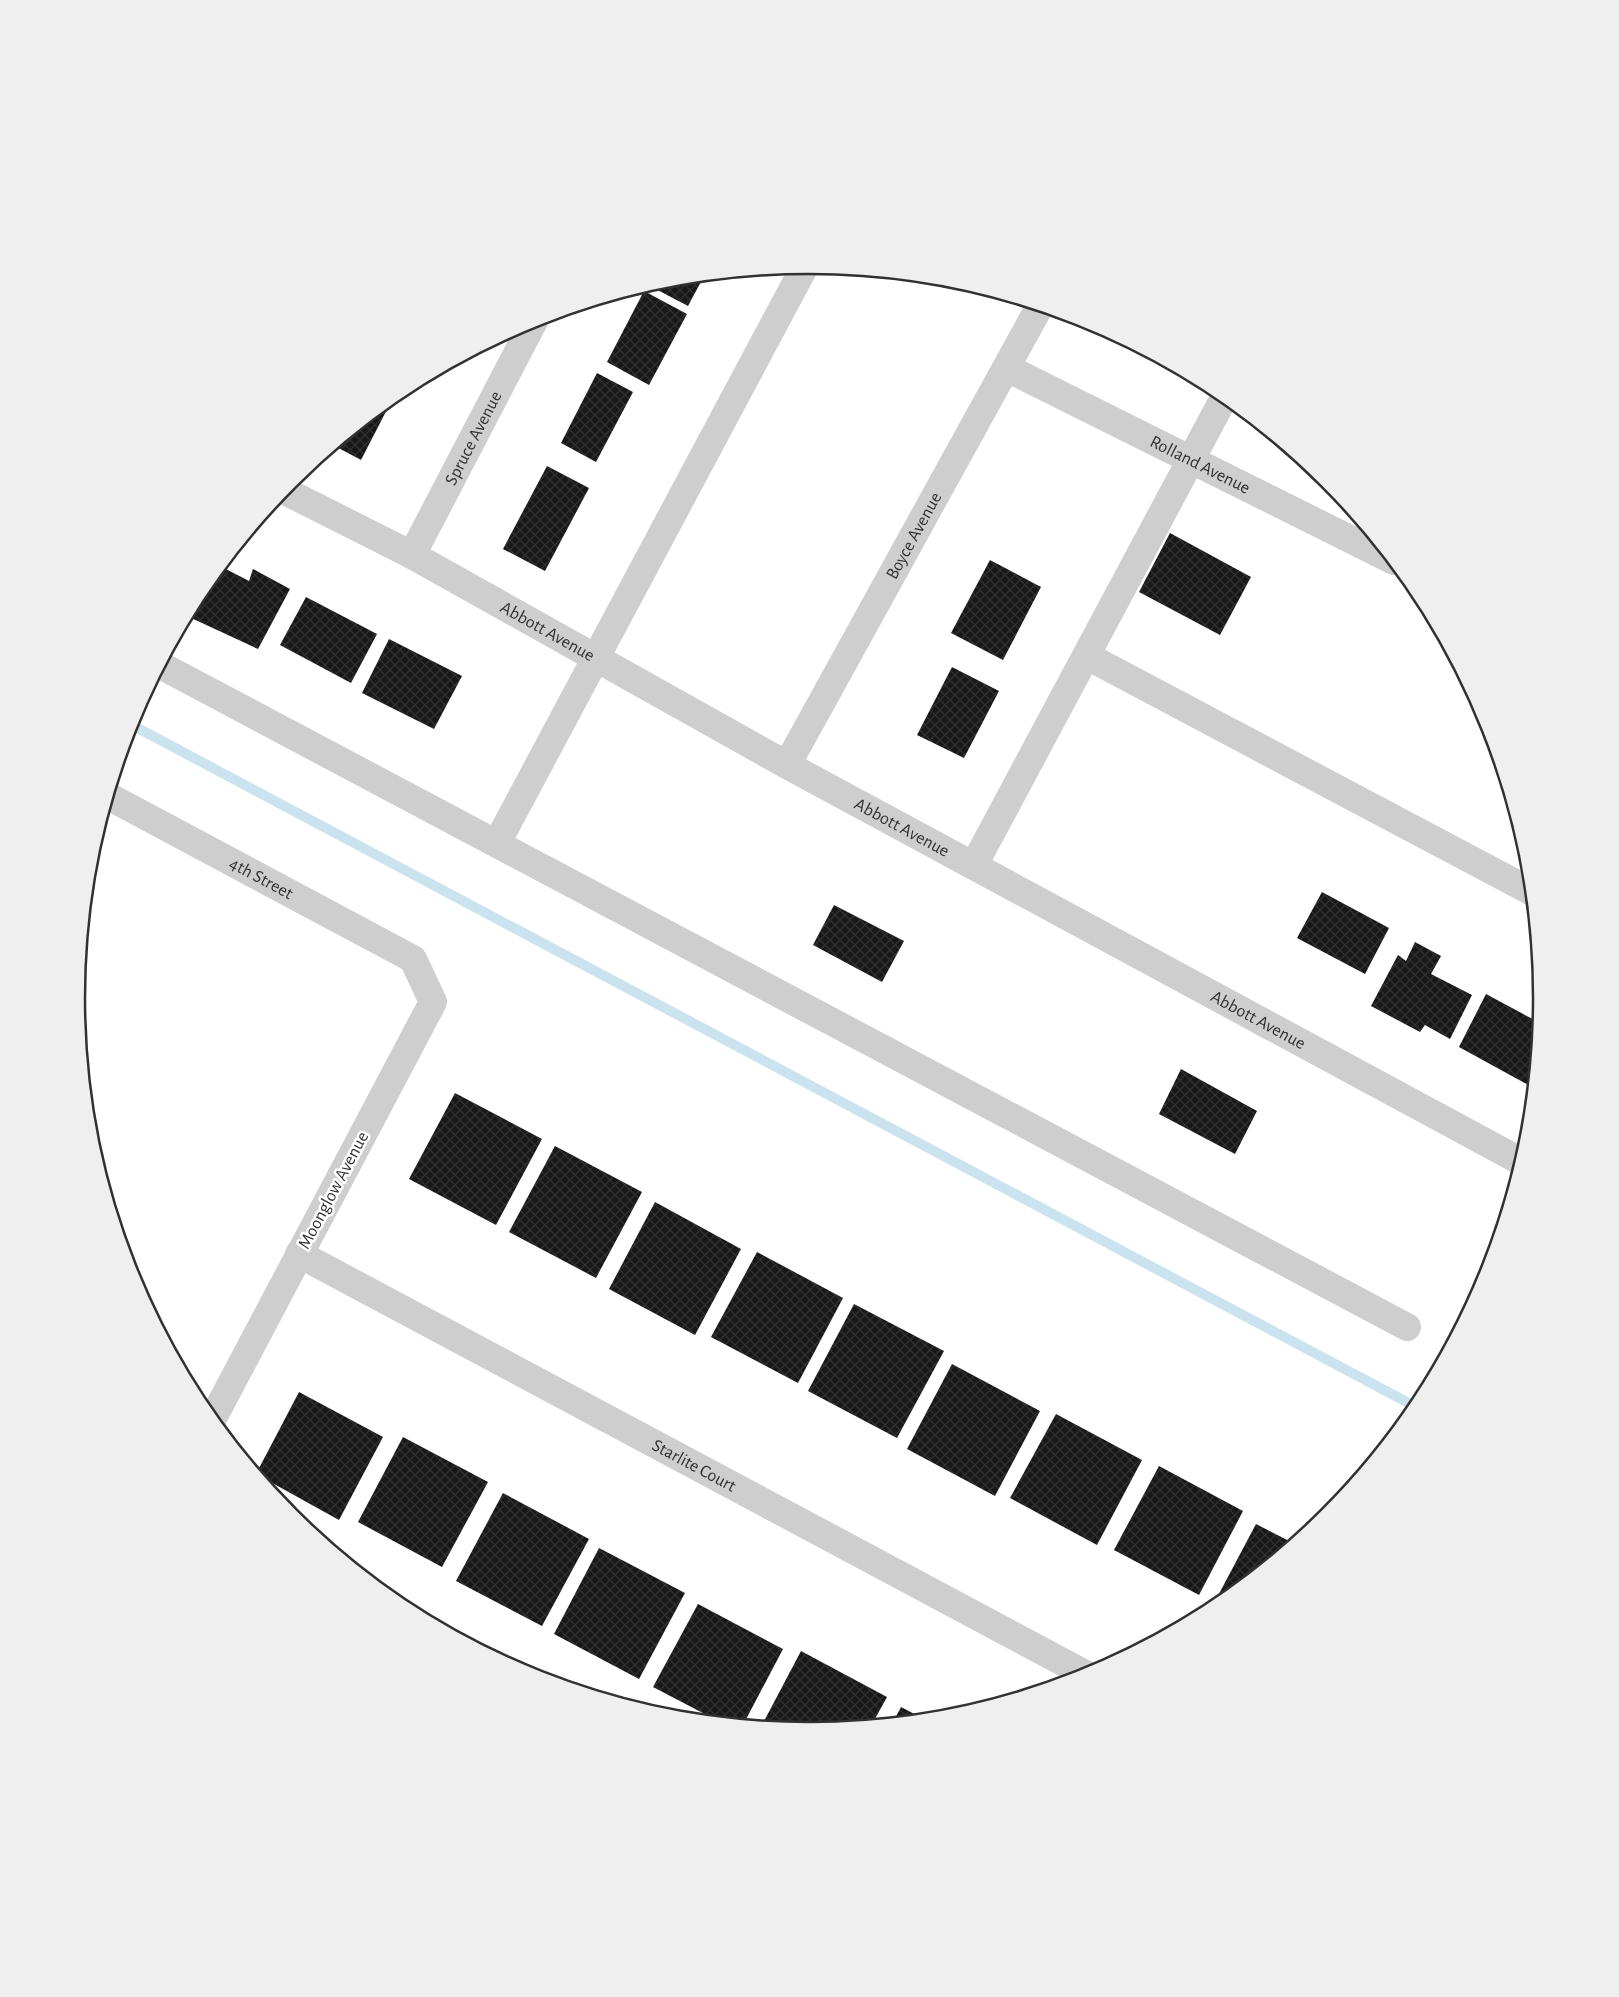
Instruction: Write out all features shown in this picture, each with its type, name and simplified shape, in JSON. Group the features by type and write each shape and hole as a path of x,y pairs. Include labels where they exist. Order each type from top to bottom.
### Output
{"street":[{"path":"497,843 801,274"},
{"name":"Boyce Avenue","path":"787,765 1037,311"},
{"name":"Spruce Avenue","path":"412,555 529,330"},
{"name":"Rolland Avenue","path":"1007,368 1383,555"},
{"path":"974,865 1221,403"},
{"name":"Abbott Avenue","path":"290,494 412,555 787,765 1516,1159"},
{"path":"1086,656 1525,888"},
{"path":"165,668 1407,1327"},
{"name":"4th Street","path":"113,799 413,959"},
{"name":"Moonglow Avenue","path":"216,1413 298,1254 433,1002 413,959"},
{"name":"Starlite Court","path":"298,1254 1080,1671"}],"building":[{"path":"701,282 688,306 658,290"},
{"path":"648,293 687,314 649,385 607,362 642,294"},
{"path":"597,373 633,392 596,462 561,443"},
{"path":"386,411 361,460 339,448"},
{"path":"547,466 589,488 545,571 503,549"},
{"path":"1170,533 1251,577 1220,635 1139,592"},
{"path":"990,560 1041,587 1003,660 951,633"},
{"path":"226,569 249,581 253,569 290,589 258,649 193,619"},
{"path":"306,597 377,634 351,683 280,645"},
{"path":"389,639 462,676 434,729 362,693"},
{"path":"952,667 999,691 964,758 917,735"},
{"path":"1322,892 1389,928 1365,974 1297,938"},
{"path":"834,905 904,941 882,982 813,945"},
{"path":"1415,942 1441,956 1431,974 1472,995 1450,1039 1425,1025 1420,1032 1371,1006 1398,955 1406,961"},
{"path":"1486,994 1533,1019 1529,1085 1459,1047"},
{"path":"1181,1069 1257,1111 1235,1154 1159,1114"},
{"path":"455,1093 542,1139 496,1225 409,1179"},
{"path":"555,1146 642,1192 596,1278 509,1232"},
{"path":"655,1202 741,1249 695,1335 609,1289"},
{"path":"757,1252 843,1298 798,1383 711,1337"},
{"path":"854,1304 944,1351 897,1438 808,1391"},
{"path":"952,1364 1040,1411 995,1496 907,1449"},
{"path":"299,1392 383,1437 339,1520 271,1482 259,1469"},
{"path":"1056,1414 1142,1460 1097,1545 1010,1498"},
{"path":"403,1437 488,1482 442,1567 358,1522"},
{"path":"1159,1466 1243,1511 1199,1595 1114,1550"},
{"path":"503,1493 589,1539 542,1626 456,1581"},
{"path":"1256,1524 1289,1541 1251,1573 1217,1597"},
{"path":"599,1548 685,1593 639,1679 554,1634"},
{"path":"698,1604 783,1649 746,1720 708,1716 653,1687"},
{"path":"801,1651 887,1697 875,1720 810,1723 764,1721"},
{"path":"901,1707 916,1715 904,1717 895,1718"}],"waterway":[{"path":"137,728 1410,1404"}]}
